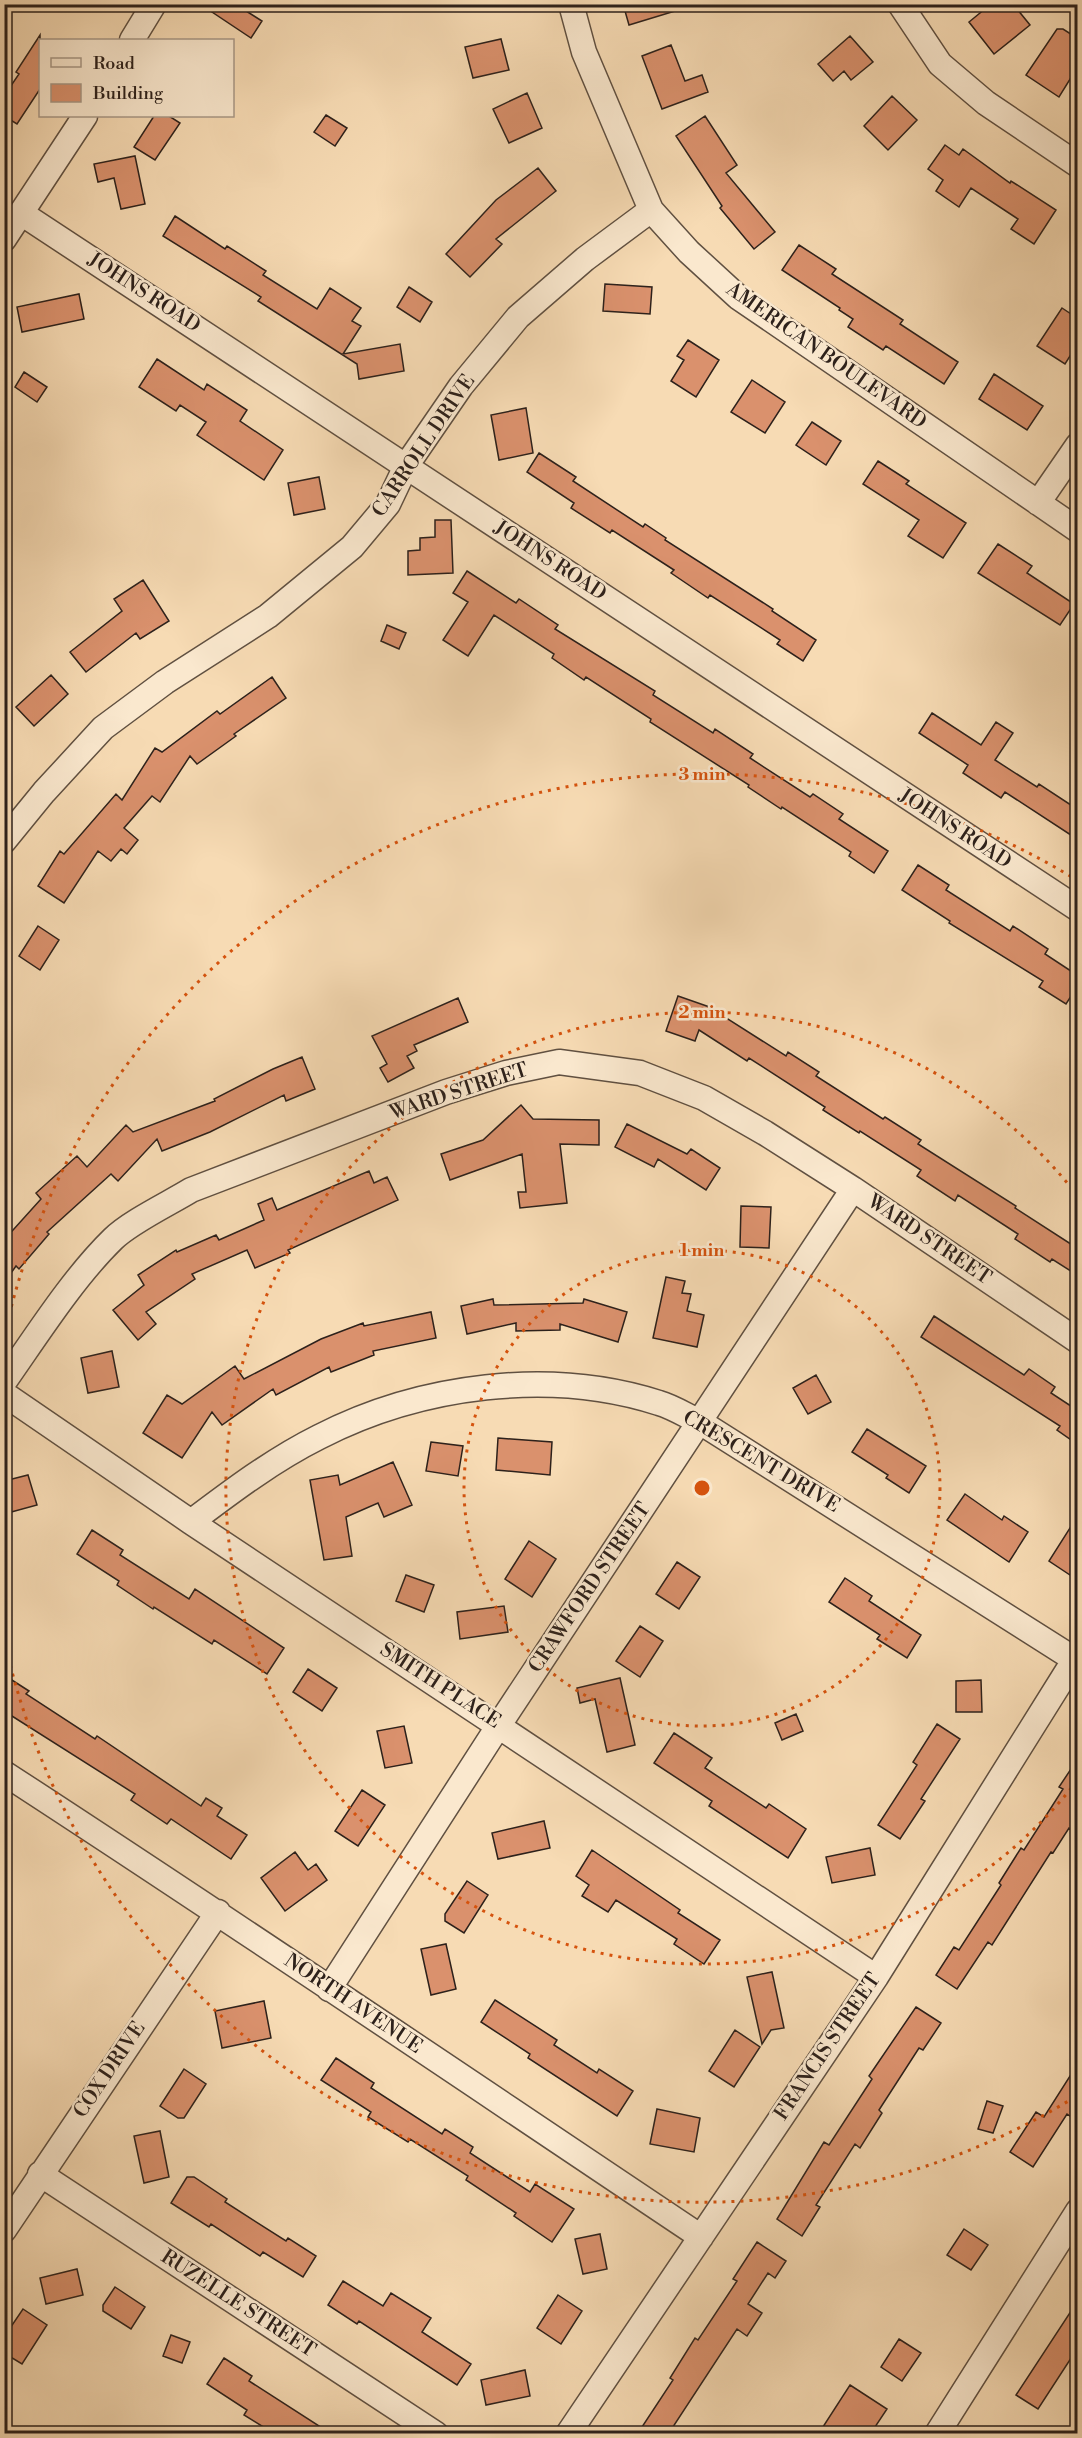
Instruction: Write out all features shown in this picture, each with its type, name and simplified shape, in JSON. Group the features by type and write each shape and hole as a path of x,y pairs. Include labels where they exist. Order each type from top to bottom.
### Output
{"street":[{"path":"133,39 154,4"},
{"name":"AMERICAN BOULEVARD","path":"571,4 584,52 651,210 689,252 738,297 1077,530"},
{"path":"900,4 940,64 986,103 1077,165"},
{"path":"4,239 84,117"},
{"name":"CARROLL DRIVE","path":"4,842 44,792 103,728 165,682 268,616 352,547 388,504 406,466 461,386 518,316 585,259 651,210"},
{"name":"JOHNS ROAD","path":"21,213 1077,909"},
{"path":"1038,503 1077,445"},
{"name":"WARD STREET","path":"4,1382 78,1281 114,1238 155,1211 192,1190 446,1092 506,1073 559,1062 640,1073 704,1098 765,1133 853,1189 1077,1341"},
{"name":"CRAWFORD STREET","path":"329,1989 499,1725 853,1189"},
{"name":"CRESCENT DRIVE","path":"191,1522 246,1481 320,1436 388,1408 457,1390 526,1384 603,1390 660,1403 700,1422 1076,1656"},
{"name":"SMITH PLACE","path":"4,1394 191,1522 876,1977"},
{"name":"FRANCIS STREET","path":"568,2433 876,1977 1076,1656"},
{"name":"NORTH AVENUE","path":"4,1773 218,1912 329,1989 701,2237"},
{"name":"COX DRIVE","path":"4,2230 218,1912"},
{"name":"RUZELLE STREET","path":"40,2174 436,2433"},
{"path":"937,2433 1077,2211"}],"building":[{"path":"200,4 250,4 246,11 262,21 251,38"},
{"path":"623,4 684,4 685,8 629,25"},
{"path":"991,4 1013,4 1030,25 994,54 969,22"},
{"path":"1057,29 1063,29 1077,38 1077,68 1059,97 1026,75"},
{"path":"40,35 39,91 17,124 4,116 4,96 19,74 16,72"},
{"path":"850,36 873,62 851,80 844,71 833,81 818,64"},
{"path":"501,39 509,70 473,78 465,47"},
{"path":"671,45 685,81 702,75 708,92 662,109 642,56"},
{"path":"527,93 542,128 509,143 493,109"},
{"path":"892,96 917,120 888,150 864,126"},
{"path":"326,115 347,128 335,146 314,132"},
{"path":"705,116 737,165 726,173 775,232 754,249 720,208 722,206 676,136"},
{"path":"153,117 171,117 180,123 155,160 134,147"},
{"path":"945,145 959,155 963,149 1010,183 1011,181 1056,210 1034,244 1011,229 1018,219 971,188 959,207 936,191 943,180 928,169"},
{"path":"135,156 145,204 121,209 114,178 98,182 94,164"},
{"path":"538,168 556,191 496,239 502,244 470,277 446,254 496,200"},
{"path":"175,216 225,249 227,246 266,271 263,275 317,309 330,288 361,308 352,321 361,326 343,354 400,344 404,371 359,379 357,364 258,301 261,297 163,236"},
{"path":"799,245 836,269 832,274 903,320 900,324 958,362 944,384 886,346 883,350 848,327 853,319 782,270"},
{"path":"605,284 652,287 650,314 603,311"},
{"path":"409,287 432,302 420,322 397,307"},
{"path":"79,294 84,319 22,332 17,307"},
{"path":"1062,308 1077,318 1077,345 1065,364 1037,346"},
{"path":"688,340 719,360 696,397 671,381 684,360 677,356"},
{"path":"157,359 204,390 207,384 247,410 240,421 283,450 264,480 197,435 206,422 180,405 176,411 139,387"},
{"path":"24,372 47,387 37,402 15,387"},
{"path":"994,374 1043,406 1027,430 979,399"},
{"path":"752,380 785,402 765,433 731,412"},
{"path":"526,408 533,453 499,460 491,415"},
{"path":"812,422 841,441 826,465 796,445"},
{"path":"539,453 576,477 573,481 643,527 645,524 666,538 665,540 773,609 772,611 816,640 803,661 777,644 780,640 710,595 708,598 671,573 674,570 612,530 610,533 571,508 574,503 527,472"},
{"path":"878,461 909,481 906,484 966,523 943,558 908,536 919,520 863,484"},
{"path":"319,477 325,509 294,515 288,483"},
{"path":"435,520 451,520 453,573 408,575 408,551 420,550 420,538 435,537"},
{"path":"998,544 1032,566 1027,573 1074,604 1060,625 978,573"},
{"path":"467,571 516,603 519,599 558,625 555,629 655,691 653,695 713,733 715,729 753,754 750,758 810,797 813,794 843,814 839,819 888,851 874,873 849,856 851,852 782,807 781,809 748,787 749,785 650,722 651,719 586,677 584,680 552,658 554,654 494,615 468,656 443,640 468,602 453,593"},
{"path":"143,580 169,621 140,639 136,633 86,672 70,652 122,611 114,599"},
{"path":"387,625 406,633 399,649 381,641"},
{"path":"51,675 68,694 34,726 16,707"},
{"path":"272,677 286,698 234,734 236,736 197,764 190,756 160,802 152,796 124,828 138,840 127,854 121,849 111,861 98,851 64,903 38,886 60,851 64,854 116,794 122,800 155,748 162,752 217,711 220,714"},
{"path":"932,713 981,745 996,722 1013,733 995,760 1037,787 1039,784 1077,809 1077,839 1005,792 1001,798 963,773 968,765 919,733"},
{"path":"918,865 949,885 946,890 1010,931 1013,926 1048,949 1045,954 1077,975 1077,987 1066,1004 1039,987 1043,981 949,923 950,921 902,890"},
{"path":"38,926 59,940 40,970 19,956"},
{"path":"678,996 721,1011 720,1014 786,1056 788,1052 819,1072 816,1076 883,1119 885,1117 921,1140 918,1144 1077,1248 1077,1275 1052,1259 1050,1262 1015,1239 1018,1234 958,1195 955,1201 917,1176 921,1170 823,1110 825,1107 749,1058 747,1061 699,1030 695,1041 666,1031"},
{"path":"458,998 468,1022 414,1045 417,1051 407,1056 414,1068 388,1082 380,1068 387,1064 372,1036"},
{"path":"302,1057 315,1089 286,1101 284,1095 210,1132 162,1151 157,1139 118,1181 111,1174 47,1232 49,1234 19,1269 16,1266 4,1283 4,1240 41,1199 36,1193 77,1156 87,1167 126,1125 133,1132 215,1101 214,1099 273,1069"},
{"path":"521,1105 533,1119 599,1120 599,1145 560,1144 567,1203 520,1208 518,1192 526,1192 522,1154 450,1180 441,1154 483,1140"},
{"path":"627,1124 687,1154 691,1149 720,1168 706,1190 658,1159 654,1167 615,1147"},
{"path":"369,1171 374,1183 387,1177 398,1200 288,1250 290,1253 255,1268 247,1250 192,1274 195,1279 146,1312 156,1324 138,1340 113,1310 144,1285 138,1275 176,1250 177,1252 216,1235 219,1240 264,1220 258,1204 272,1198 277,1210"},
{"path":"741,1206 771,1207 769,1248 740,1247"},
{"path":"666,1277 685,1281 682,1293 691,1294 687,1311 704,1315 697,1347 653,1338"},
{"path":"493,1299 494,1305 583,1303 584,1299 627,1312 618,1342 560,1324 560,1330 516,1331 516,1323 467,1334 461,1306"},
{"path":"431,1312 436,1338 373,1351 374,1355 331,1372 329,1367 276,1395 273,1389 222,1425 212,1412 182,1458 143,1433 167,1395 182,1404 235,1366 244,1379 321,1339 363,1323 364,1326"},
{"path":"934,1316 1024,1375 1029,1369 1055,1387 1051,1393 1077,1410 1077,1444 1057,1430 1060,1426 921,1337"},
{"path":"112,1351 119,1387 88,1393 81,1358"},
{"path":"816,1375 831,1402 808,1414 793,1388"},
{"path":"867,1429 926,1466 909,1493 886,1478 888,1475 852,1452"},
{"path":"498,1438 552,1442 550,1475 496,1470"},
{"path":"431,1442 463,1446 458,1476 426,1471"},
{"path":"393,1462 412,1505 384,1517 378,1503 346,1517 352,1556 324,1560 310,1480 338,1475 340,1485"},
{"path":"28,1475 37,1505 4,1514 4,1481"},
{"path":"965,1494 1002,1520 1004,1516 1028,1532 1009,1562 947,1520"},
{"path":"1077,1517 1077,1563 1070,1575 1049,1561"},
{"path":"92,1530 123,1550 120,1555 189,1599 195,1589 284,1648 267,1674 214,1640 212,1644 154,1607 153,1609 117,1585 119,1581 77,1554"},
{"path":"529,1541 556,1559 532,1597 505,1579"},
{"path":"677,1562 700,1577 679,1609 656,1594"},
{"path":"406,1575 434,1585 424,1612 396,1601"},
{"path":"845,1578 872,1596 869,1601 921,1635 907,1658 877,1639 880,1635 829,1602"},
{"path":"504,1606 508,1632 460,1639 457,1612"},
{"path":"640,1626 663,1641 640,1677 616,1661"},
{"path":"308,1669 337,1688 322,1711 293,1692"},
{"path":"4,1675 29,1691 26,1694 95,1739 97,1736 201,1806 206,1798 222,1808 217,1816 247,1835 231,1859 171,1819 167,1824 131,1800 135,1794 4,1711"},
{"path":"620,1678 635,1745 607,1752 595,1699 580,1703 577,1688"},
{"path":"981,1680 982,1712 956,1712 956,1681"},
{"path":"796,1714 803,1731 782,1740 775,1723"},
{"path":"937,1724 960,1739 921,1799 925,1801 900,1839 878,1825 917,1765 913,1762"},
{"path":"404,1726 412,1763 385,1768 377,1731"},
{"path":"674,1733 712,1758 705,1768 766,1808 769,1804 806,1829 788,1858 709,1806 712,1801 654,1763"},
{"path":"1077,1760 1077,1833 1069,1828 1053,1853 1051,1852 992,1945 988,1942 957,1989 936,1975 954,1947 959,1950 1001,1885 999,1883 1021,1848 1024,1850 1063,1789 1059,1787"},
{"path":"362,1790 385,1805 358,1846 335,1831"},
{"path":"544,1821 550,1848 498,1859 492,1833"},
{"path":"870,1848 875,1875 832,1883 826,1857"},
{"path":"592,1850 680,1910 678,1913 720,1940 704,1964 674,1944 677,1939 616,1900 608,1912 582,1896 589,1885 576,1876"},
{"path":"295,1852 308,1870 316,1864 327,1880 285,1911 261,1878"},
{"path":"467,1881 488,1895 464,1933 445,1921 445,1914"},
{"path":"446,1944 456,1989 431,1995 421,1949"},
{"path":"772,1972 784,2028 771,2030 762,2044 747,1977"},
{"path":"495,2000 557,2040 554,2045 597,2073 599,2069 633,2091 617,2116 528,2058 530,2054 481,2022"},
{"path":"264,2001 271,2038 222,2048 215,2011"},
{"path":"916,2007 941,2023 923,2050 919,2048 879,2110 882,2113 860,2148 855,2144 816,2205 820,2207 802,2236 777,2219 824,2142 829,2145 872,2079 869,2076"},
{"path":"735,2030 760,2047 734,2087 709,2071"},
{"path":"336,2058 374,2083 371,2088 442,2134 445,2129 473,2147 470,2153 530,2192 535,2184 574,2209 552,2242 514,2216 516,2213 466,2180 468,2176 410,2139 408,2142 368,2117 371,2112 321,2080"},
{"path":"1077,2065 1077,2121 1067,2114 1033,2167 1010,2152 1036,2112 1044,2117"},
{"path":"184,2069 206,2084 184,2118 178,2118 160,2106"},
{"path":"987,2101 1003,2106 993,2133 978,2129"},
{"path":"657,2109 700,2118 694,2152 650,2144"},
{"path":"160,2131 169,2177 144,2183 134,2136"},
{"path":"187,2177 194,2177 227,2199 225,2202 286,2241 288,2238 316,2256 303,2277 263,2252 260,2256 211,2224 209,2227 171,2203"},
{"path":"964,2229 988,2245 971,2270 947,2255"},
{"path":"600,2234 607,2269 583,2274 575,2239"},
{"path":"757,2242 786,2261 775,2278 768,2273 748,2304 762,2313 747,2336 737,2329 669,2433 638,2433 673,2380 670,2378 695,2338 698,2340 737,2281 733,2279"},
{"path":"77,2269 83,2295 46,2304 40,2278"},
{"path":"343,2281 383,2306 391,2293 431,2318 422,2332 471,2364 457,2385 359,2321 357,2324 328,2305"},
{"path":"115,2287 145,2307 131,2329 103,2311 103,2305"},
{"path":"558,2295 582,2311 561,2344 537,2328"},
{"path":"1077,2302 1077,2349 1038,2409 1016,2395"},
{"path":"23,2309 47,2325 22,2364 4,2353 4,2337"},
{"path":"171,2335 190,2342 182,2363 163,2356"},
{"path":"899,2339 921,2353 902,2381 881,2367"},
{"path":"224,2358 252,2376 249,2381 330,2433 273,2433 244,2415 247,2410 207,2384"},
{"path":"525,2370 530,2396 486,2405 481,2380"},
{"path":"850,2385 887,2409 871,2433 819,2433"}]}
